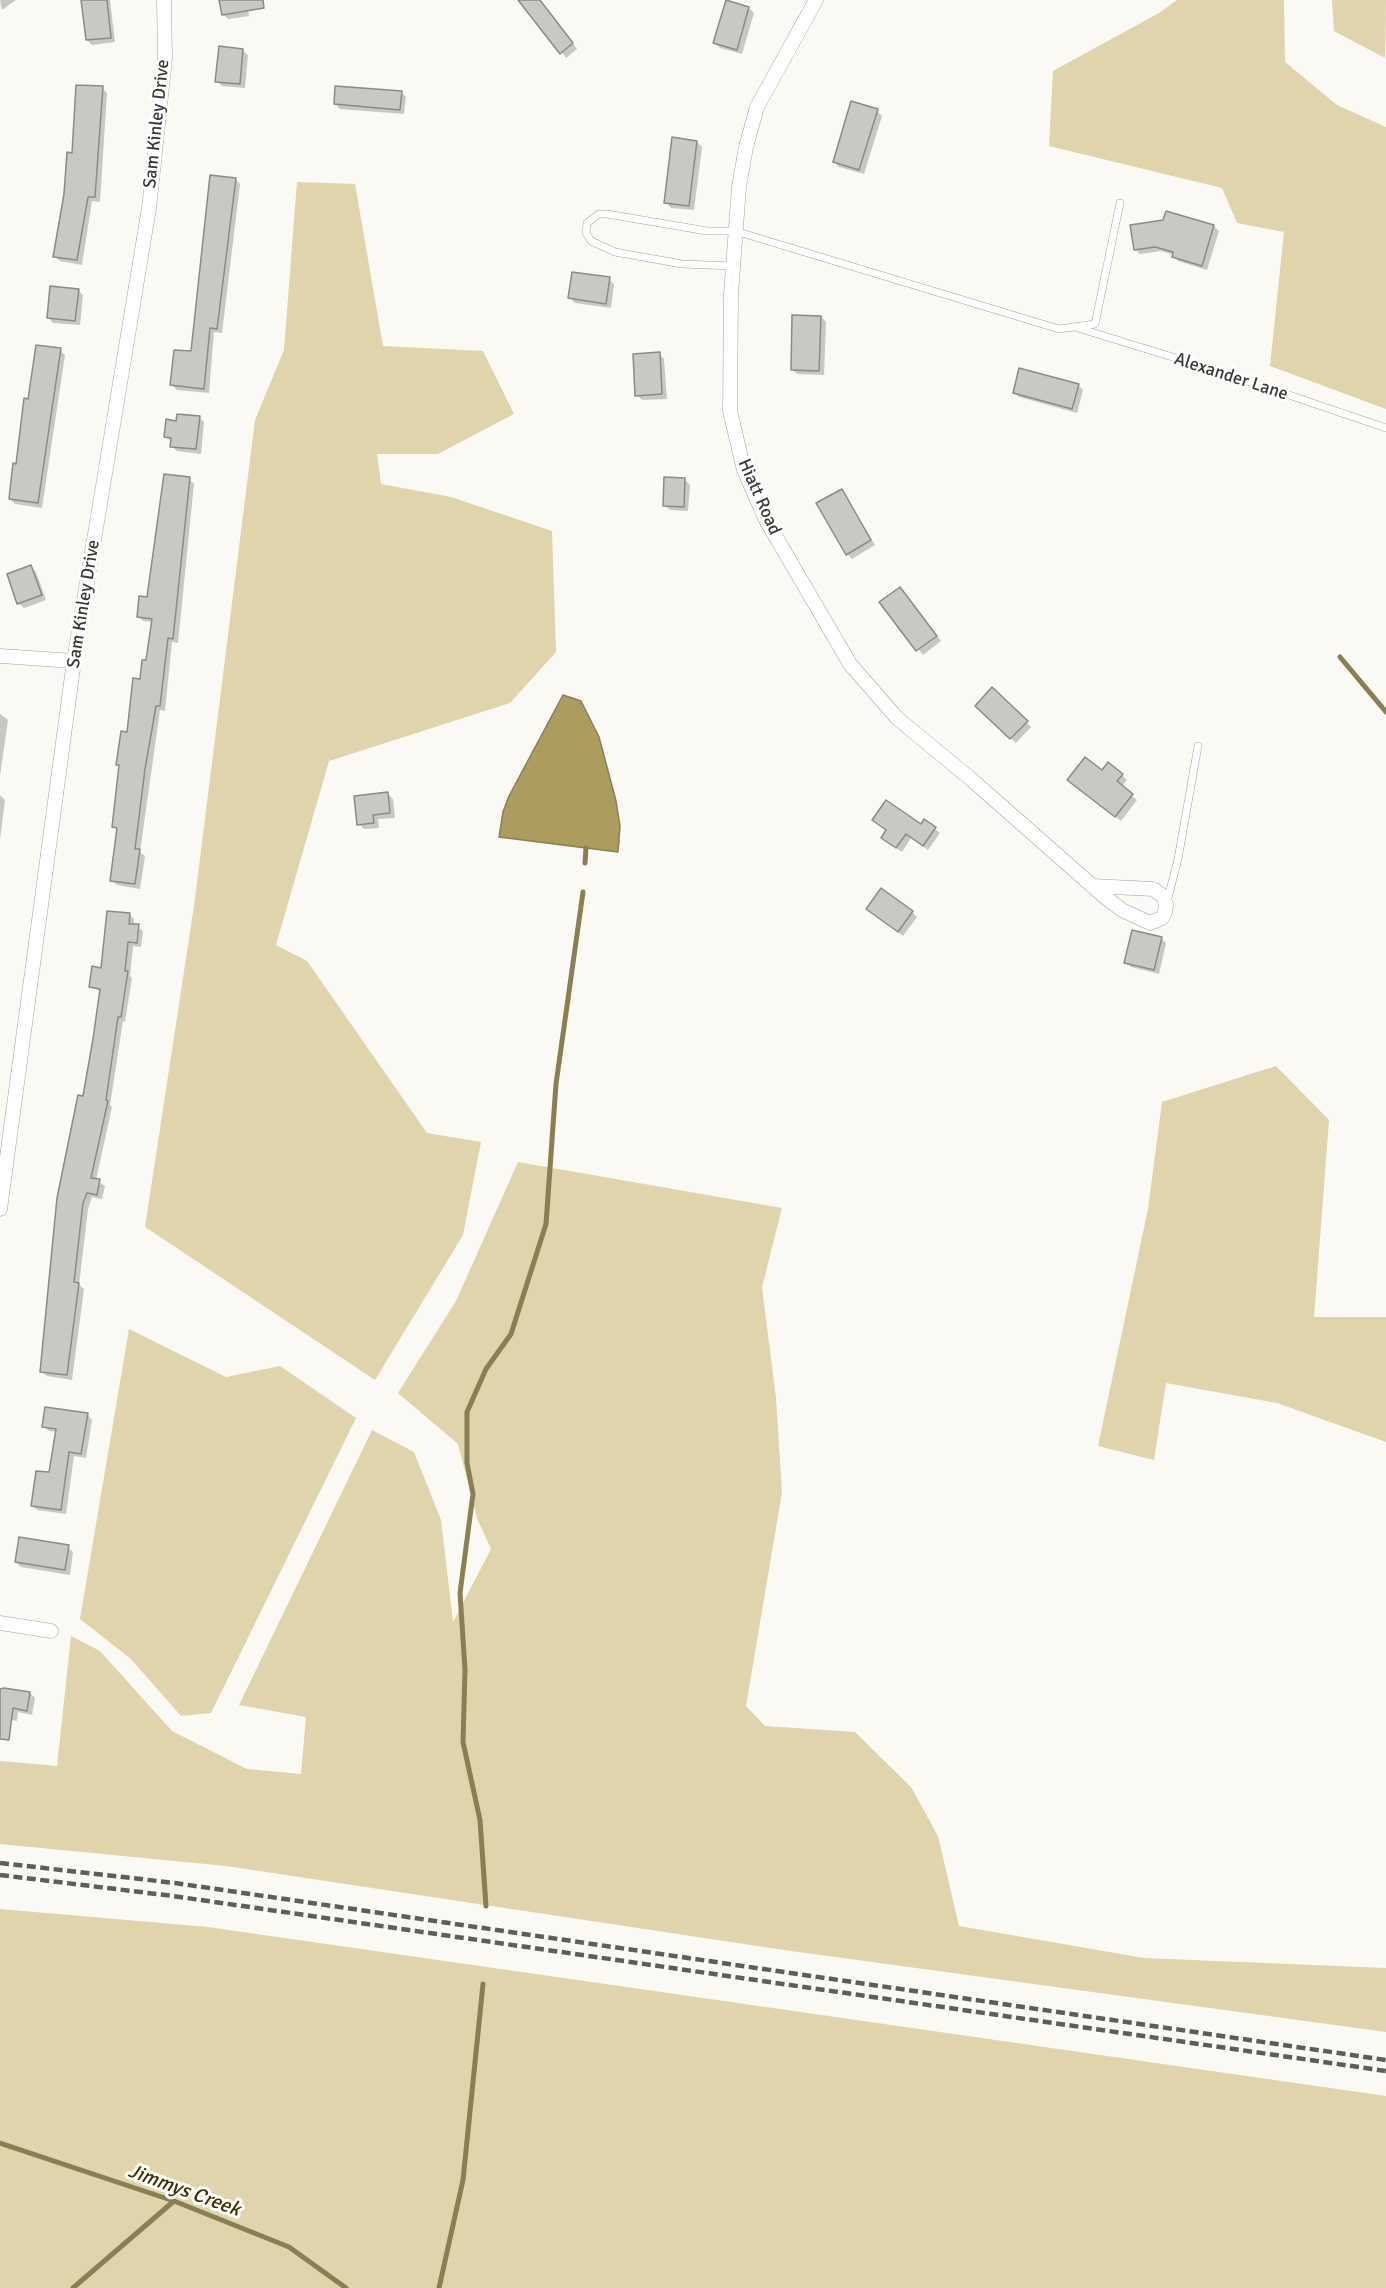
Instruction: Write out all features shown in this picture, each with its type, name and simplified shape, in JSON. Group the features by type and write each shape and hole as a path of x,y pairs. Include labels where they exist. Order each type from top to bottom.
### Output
{"street":[{"name":"Sam Kinley Drive","path":"0,1209 74,661 149,208 165,58 164,0"},
{"name":"Hiatt Road","path":"816,0 757,107 740,177 733,266 730,411 744,470 766,520 849,664 897,718 1122,910 1145,922 1156,922 1162,918 1166,904"},
{"path":"0,656 74,661"},
{"path":"1092,886 1153,889 1163,896 1166,904"},
{"path":"0,1623 51,1631"}],"lane":[{"path":"1075,327 1095,324 1120,203"},
{"name":"Alexander Lane","path":"733,266 701,266 634,257 597,245 588,238 586,228 593,217 607,214 707,231 735,231 1059,329 1075,327 1109,340 1218,371 1386,428"},
{"path":"1166,904 1178,859 1198,746"}],"shaded area":[{"path":"1177,0 1284,0 1285,62 1337,105 1386,127 1386,409 1270,366 1284,232 1237,223 1222,188 1049,146 1053,71 1159,13"},
{"path":"1332,0 1386,0 1385,58 1334,31"},
{"path":"297,182 355,184 383,346 483,351 514,414 438,454 377,454 381,484 451,497 552,531 556,652 510,703 329,761 276,945 307,961 427,1133 481,1142 463,1235 375,1380 145,1227 194,906 255,420 284,350"},
{"path":"563,695 581,701 599,737 616,801 620,826 618,852 499,837 503,812 509,796"},
{"path":"1276,1066 1329,1120 1314,1317 1386,1317 1386,1442 1277,1403 1166,1383 1154,1460 1098,1446 1148,1209 1162,1102"},
{"path":"518,1162 782,1208 762,1287 776,1398 782,1492 746,1706 765,1726 855,1732 911,1787 938,1836 959,1926 1144,1958 1386,1968 1386,2032 784,1950 226,1866 0,1844 0,1761 57,1766 71,1636 100,1651 172,1731 247,1769 301,1774 306,1717 239,1705 372,1430 414,1452 441,1520 453,1622 491,1549 477,1518 458,1444 398,1393 456,1301"},
{"path":"129,1329 226,1377 280,1366 356,1418 211,1713 181,1716 131,1659 80,1619"},
{"path":"0,1909 208,1927 1386,2096 1386,2288 0,2288"}],"building":[{"path":"81,0 107,0 111,38 86,40"},
{"path":"219,0 263,0 264,8 222,15"},
{"path":"518,0 540,0 573,43 560,54"},
{"path":"726,0 749,7 737,50 713,43"},
{"path":"219,46 243,49 240,84 215,82"},
{"path":"76,85 103,86 95,197 88,197 77,260 53,257 64,194 67,152 72,153"},
{"path":"335,86 402,91 400,110 334,104"},
{"path":"851,101 878,109 859,170 833,162"},
{"path":"672,137 697,141 689,206 664,203"},
{"path":"210,175 236,178 217,329 210,328 204,389 170,385 174,350 191,351"},
{"path":"1166,211 1214,225 1202,266 1172,257 1173,252 1155,247 1134,250 1130,225 1163,220"},
{"path":"572,272 610,277 606,304 568,298"},
{"path":"50,286 79,289 75,321 47,318"},
{"path":"792,315 821,316 819,371 791,370"},
{"path":"36,345 61,348 38,503 9,499 24,398 28,399"},
{"path":"660,352 662,394 635,396 633,354"},
{"path":"1019,368 1079,384 1072,409 1013,393"},
{"path":"177,414 200,416 196,449 170,447 171,438 164,437 166,419 176,421"},
{"path":"164,474 190,477 173,639 168,638 160,706 156,706 145,769 135,849 140,849 135,884 110,881 117,828 112,827 119,765 116,765 121,731 127,732 133,678 140,679 142,660 146,660 152,619 137,617 139,596 147,597"},
{"path":"664,477 685,478 684,507 663,506"},
{"path":"842,489 871,540 846,555 816,503"},
{"path":"31,565 42,595 17,604 7,574"},
{"path":"900,587 937,636 916,651 879,602"},
{"path":"992,687 1028,721 1010,739 975,706"},
{"path":"1085,757 1102,770 1108,762 1123,774 1117,781 1133,794 1115,817 1067,780"},
{"path":"388,792 390,813 373,815 374,823 357,825 354,796"},
{"path":"886,800 921,824 924,819 936,827 923,846 906,834 896,848 881,838 886,830 872,820"},
{"path":"881,888 913,911 898,932 866,909"},
{"path":"107,911 130,913 129,924 139,924 137,943 128,942 125,971 128,971 121,1017 118,1017 106,1100 108,1101 91,1178 100,1179 97,1195 87,1193 83,1203 74,1282 79,1283 67,1375 40,1372 57,1198 78,1095 83,1096 93,1039 100,989 89,987 92,966 101,968"},
{"path":"1132,930 1162,937 1154,970 1124,963"},
{"path":"45,1407 88,1413 81,1454 69,1452 61,1510 31,1506 36,1471 49,1472 56,1429 42,1427"},
{"path":"19,1537 69,1545 65,1570 15,1562"},
{"path":"0,1689 30,1692 27,1711 13,1708 9,1740 0,1739"}],"waterway":[{"path":"1340,657 1386,712"},
{"path":"585,863 586,848"},
{"path":"486,1906 480,1820 463,1742 465,1670 460,1593 473,1494 467,1463 467,1412 486,1369 511,1334 546,1224 556,1084 583,892"},
{"path":"439,2288 463,2180 483,1984"},
{"name":"Jimmys Creek","path":"0,2143 174,2201 289,2247 346,2288"},
{"path":"73,2288 174,2201"}],"railway":[{"path":"0,1863 175,1883 1386,2060"},
{"path":"0,1875 173,1896 1386,2071"}]}
